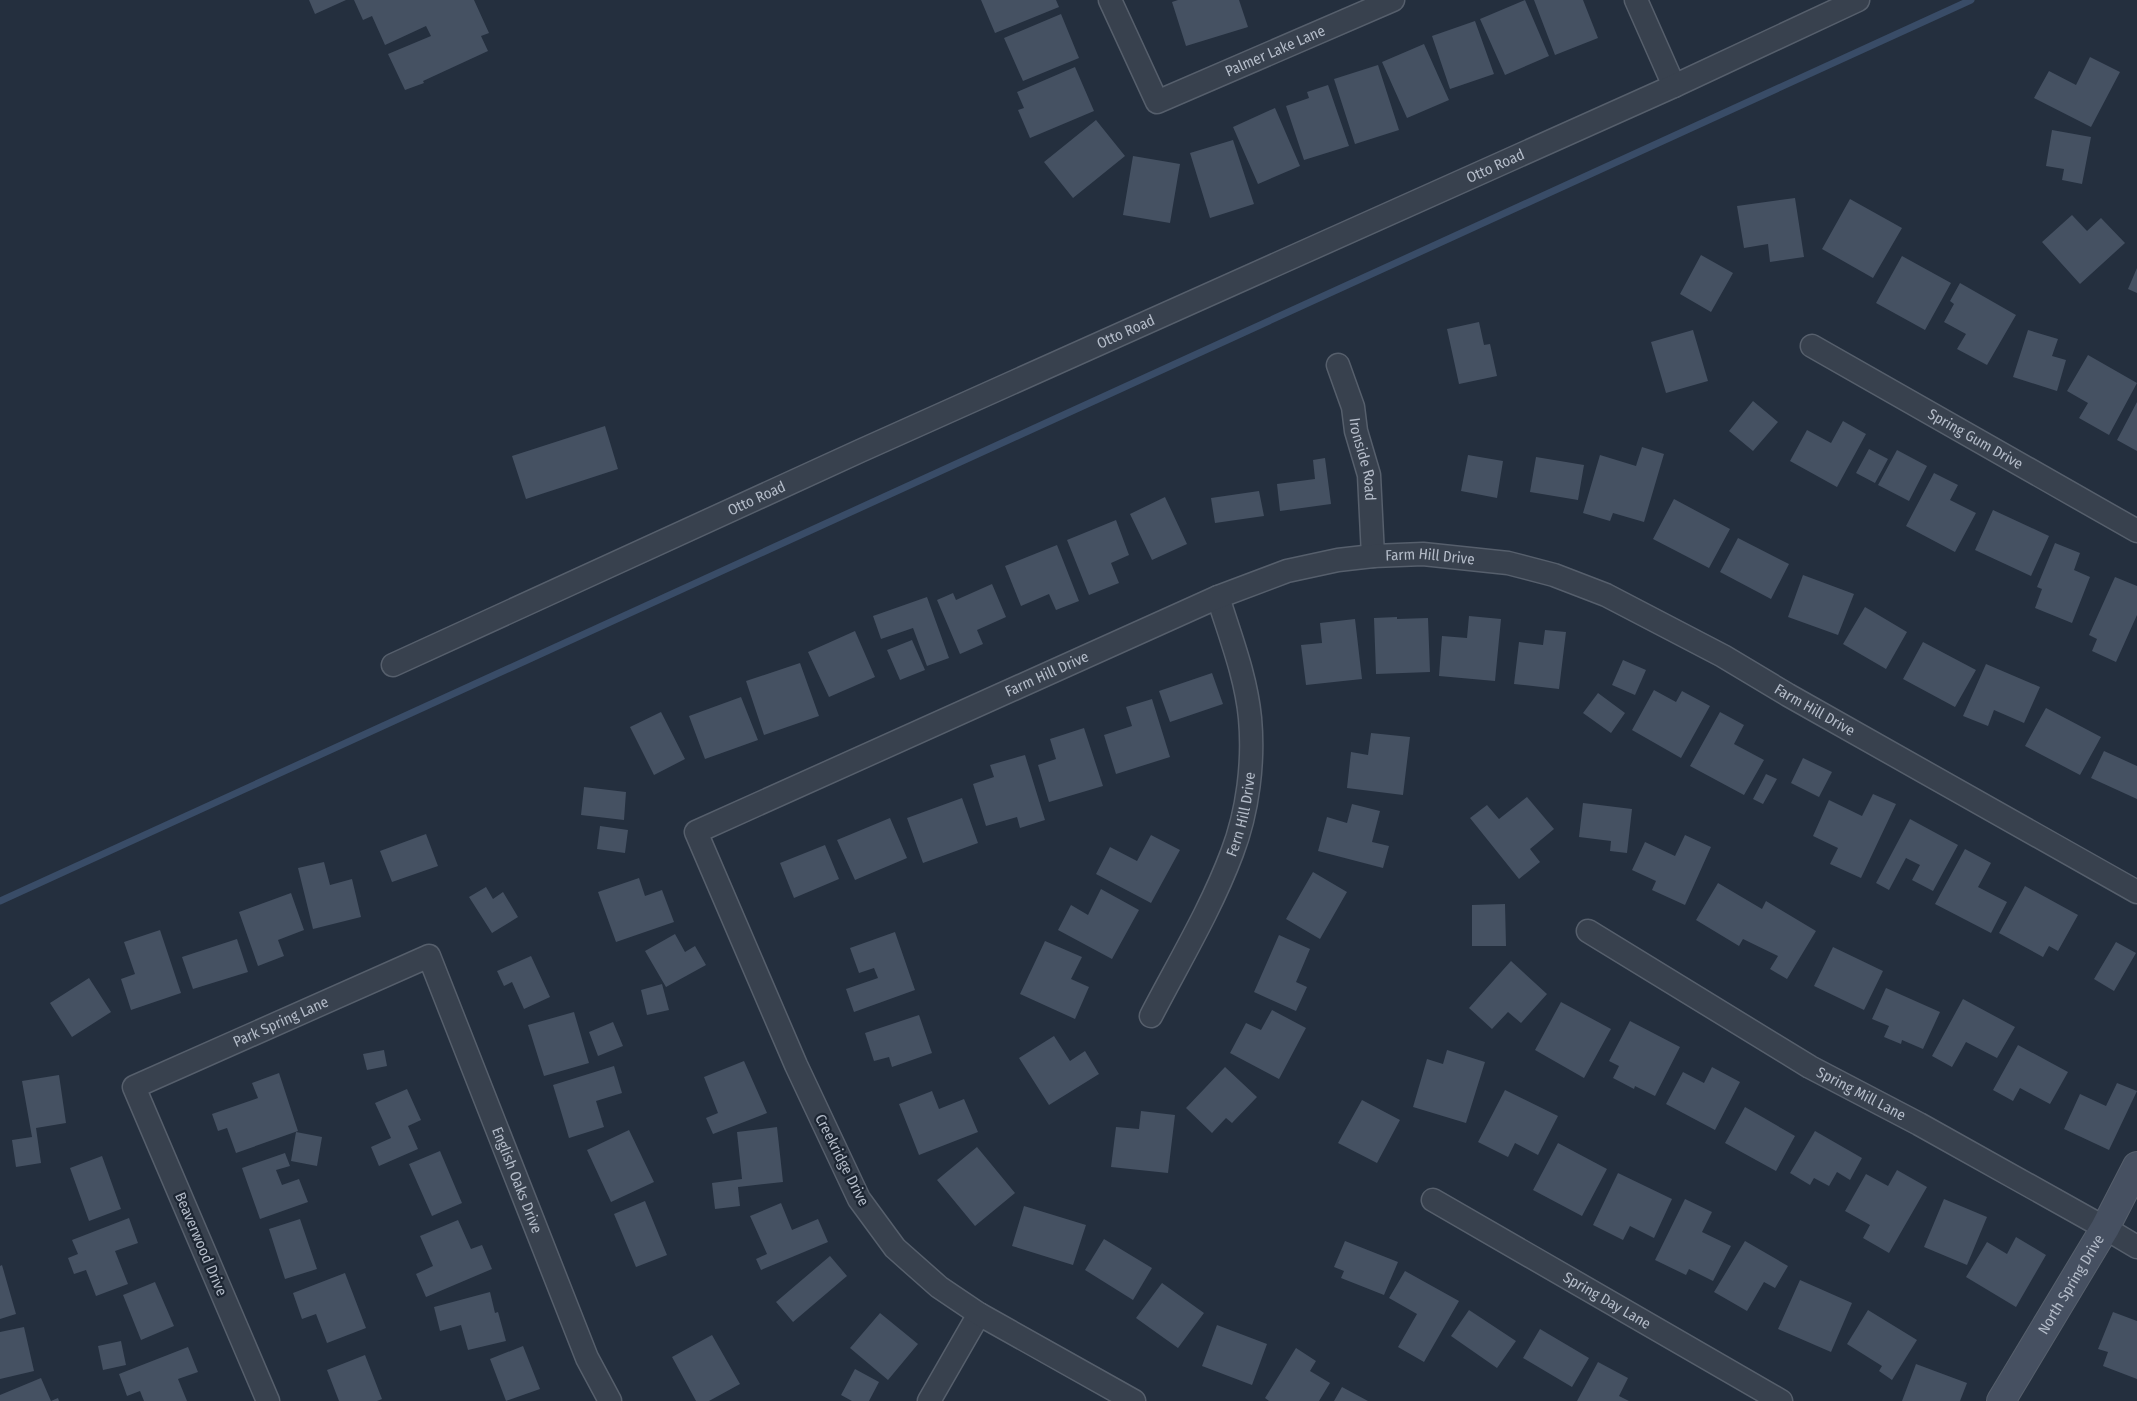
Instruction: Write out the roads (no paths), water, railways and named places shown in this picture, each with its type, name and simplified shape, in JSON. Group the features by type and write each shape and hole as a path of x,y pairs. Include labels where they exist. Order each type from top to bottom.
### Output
{"street":[{"name":"Palmer Lake Lane","path":"1110,0 1157,102 1393,0"},
{"path":"1636,0 1674,86"},
{"name":"Otto Road","path":"394,665 869,447 1674,86 1858,0"},
{"name":"Spring Gum Drive","path":"1812,346 2137,531"},
{"name":"Ironside Road","path":"1338,365 1352,407 1356,431 1369,475 1373,556"},
{"name":"Farm Hill Drive","path":"696,832 1218,597 1287,571 1338,560 1373,556 1423,554 1508,563 1554,575 1606,595 1722,656 1796,700 2137,892"},
{"name":"Fern Hill Drive","path":"1151,1016 1233,852 1244,810 1251,765 1250,717 1241,672 1218,597"},
{"name":"Creekridge Drive","path":"696,832 796,1065 859,1199 895,1248 939,1287 979,1314 1134,1401"},
{"name":"Spring Mill Lane","path":"1588,931 1810,1067 1919,1124 2105,1228 2137,1248"},
{"name":"Park Spring Lane","path":"134,1086 429,956"},
{"name":"English Oaks Drive","path":"429,956 587,1358 610,1401"},
{"name":"Beaverwood Drive","path":"134,1086 268,1401"},
{"name":"North Spring Drive","path":"2000,1401 2105,1228 2137,1166"},
{"name":"Spring Day Lane","path":"1433,1200 1781,1401"},
{"path":"929,1401 979,1314"}],"waterway":[{"path":"0,901 1971,0"}]}
